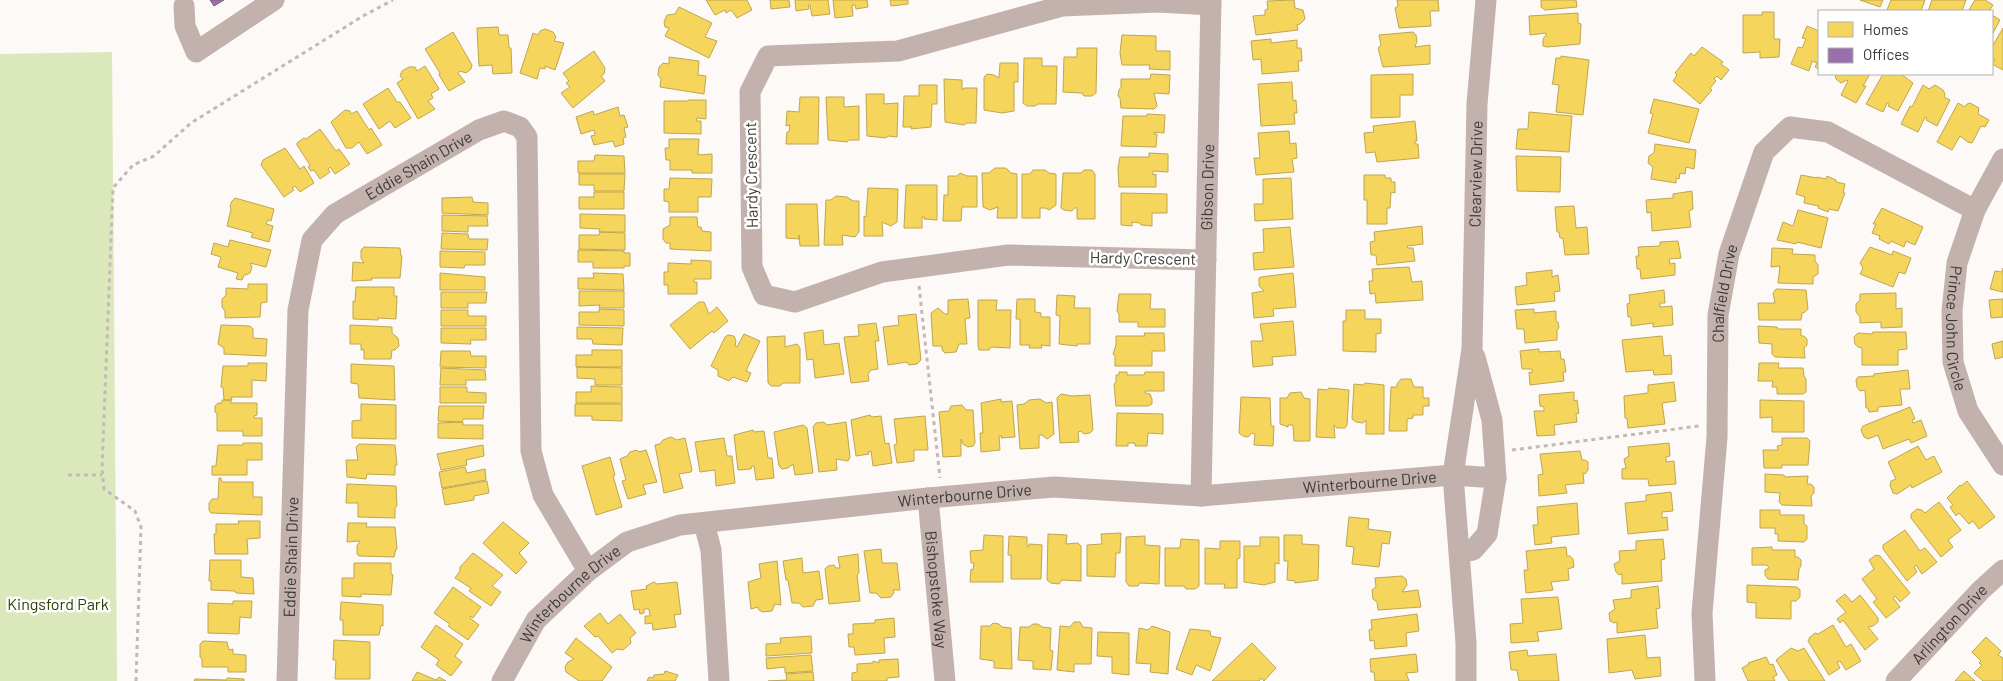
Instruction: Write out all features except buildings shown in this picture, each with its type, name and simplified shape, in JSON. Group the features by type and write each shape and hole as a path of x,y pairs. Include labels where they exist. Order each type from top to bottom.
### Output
{"street":[{"path":"184,6 185,26 196,52 274,0"},
{"name":"Clearview Drive","path":"1466,681 1466,643 1453,475 1472,349 1477,104 1486,0"},
{"name":"Gibson Drive","path":"1201,496 1211,2"},
{"name":"Hardy Crescent","path":"1206,260 1008,255 882,272 795,302 764,296 752,267 750,92 768,56 898,51 1062,6 1211,2"},
{"name":"Eddie Shain Drive","path":"287,681 298,310 312,240 335,214 479,130 504,121 520,127 527,138 532,452 543,495 588,571"},
{"name":"Chalfield Drive","path":"1705,681 1702,614 1717,424 1718,314 1728,254 1764,152 1790,127 1828,132 1975,210"},
{"name":"Prince John Circle","path":"2003,159 1975,210 1957,263 1952,311 1952,362 1968,411 2003,465"},
{"name":"Clearview Drive","path":"1460,552 1473,550 1487,534 1496,478 1492,420 1472,349"},
{"name":"Winterbourne Drive","path":"502,681 536,620 588,571 627,542 680,525 1054,487 1201,496 1453,475 1496,478"},
{"name":"Bishopstoke Way","path":"935,498 945,681"},
{"path":"704,523 711,550 720,681"},
{"name":"Arlington Drive","path":"1896,681 2003,570"}],"path":[{"path":"136,681 141,527 135,511 104,489 102,475 113,188 133,165 154,156 191,123 363,16 393,0"},
{"path":"917,268 935,498"},
{"path":"1494,452 1717,424"},
{"path":"68,475 102,475"}],"green space":[{"name":"Kingsford Park","path":"112,52 117,681 0,681 0,54"}]}
